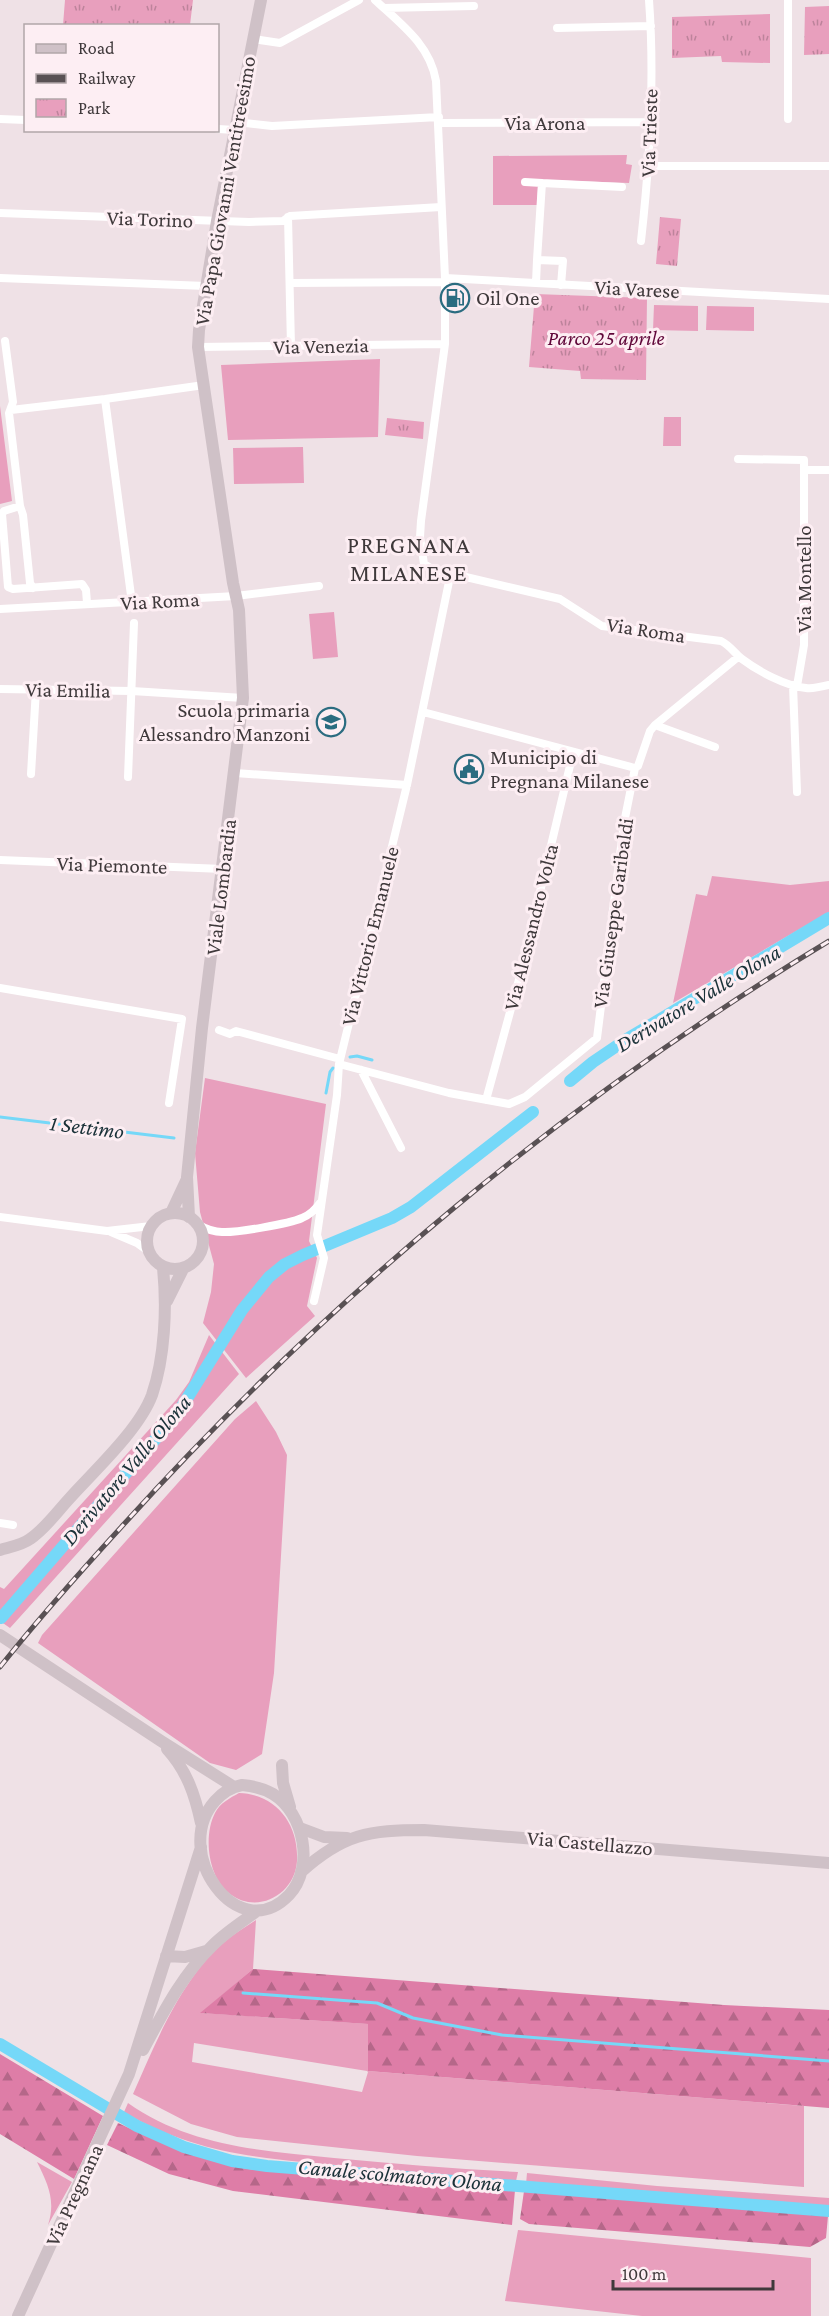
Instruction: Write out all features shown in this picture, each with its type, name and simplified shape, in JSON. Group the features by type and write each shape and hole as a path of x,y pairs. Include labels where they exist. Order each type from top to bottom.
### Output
{"street":[{"name":"Via Papa Giovanni Ventitreesimo","path":"236,596 198,347 217,221 261,0"},
{"path":"254,39 280,43 359,0"},
{"path":"375,0 412,35 429,57 436,81 445,280 445,344"},
{"name":"Via Trieste","path":"641,241 651,122 649,0"},
{"path":"788,0 788,119"},
{"path":"384,8 474,6"},
{"path":"557,28 651,26"},
{"path":"0,119 24,120"},
{"name":"Via Arona","path":"219,129 236,126 439,120 651,122"},
{"path":"649,166 829,166"},
{"path":"525,182 622,187"},
{"path":"536,283 542,183"},
{"name":"Via Torino","path":"0,213 217,221 283,221 290,216 441,207"},
{"path":"288,218 291,346"},
{"path":"537,260 562,261 561,285"},
{"path":"0,278 206,286"},
{"name":"Via Varese","path":"290,283 445,280 829,299"},
{"path":"5,341 13,402 9,413 30,584 33,588"},
{"name":"Via Venezia","path":"198,347 445,344"},
{"name":"Via Roma","path":"445,344 421,521 420,537 424,564 427,568 560,599 602,626 722,641 732,646 738,657 749,664 795,686 806,688 829,686"},
{"path":"11,410 204,385"},
{"path":"105,399 132,603"},
{"path":"738,459 804,460 804,470 829,470"},
{"name":"Via Montello","path":"797,792 795,686 804,645 804,470"},
{"path":"20,506 4,510 2,514 8,587 13,589 82,584 86,590 87,603"},
{"name":"Via Vittorio Emanuele","path":"314,1301 324,1253 317,1235 340,1061 407,785 451,572"},
{"name":"Via Roma","path":"0,609 236,596 319,586"},
{"name":"Viale Lombardia","path":"189,1216 187,1177 202,1028 236,773 243,698 236,596"},
{"path":"128,777 134,623"},
{"name":"Via Giuseppe Garibaldi","path":"219,1030 230,1034 236,1031 340,1061 361,1070 449,1093 509,1104 517,1102 597,1038 624,823 635,768 638,766 650,731 738,657"},
{"name":"Via Emilia","path":"0,689 132,691 243,698"},
{"path":"32,774 36,689"},
{"path":"423,712 635,768"},
{"path":"655,725 715,747"},
{"name":"Via Alessandro Volta","path":"486,1100 521,972 573,753"},
{"path":"236,773 407,785"},
{"name":"Via Piemonte","path":"0,860 223,869"},
{"path":"0,988 182,1019 169,1103"},
{"path":"361,1070 401,1148"},
{"name":"Viale Lombardia","path":"171,1213 187,1177"},
{"path":"199,1226 211,1231 223,1232 291,1222 315,1210 322,1200"},
{"path":"107,1230 137,1242 148,1251 154,1261 163,1268 173,1270 183,1269 193,1264 200,1256 203,1235 199,1226 189,1216 171,1213 159,1217 151,1226 147,1238 148,1251"},
{"path":"0,1217 107,1230 151,1226"},
{"path":"0,1550 30,1539 43,1528 143,1413 158,1373 167,1302 163,1268"},
{"path":"167,1302 183,1269"},
{"path":"0,1523 14,1525"},
{"path":"0,1635 234,1787"},
{"path":"160,1741 187,1775 195,1796 201,1823 201,1847 209,1875 220,1892 241,1906 257,1911 269,1908 286,1897 293,1890 301,1872 303,1859 297,1822 286,1798 282,1765"},
{"path":"201,1823 217,1799 234,1787 242,1785 264,1789 283,1802 297,1822"},
{"name":"Via Castellazzo","path":"297,1822 324,1837 351,1838"},
{"name":"Via Castellazzo","path":"301,1872 320,1855 351,1838 380,1831 424,1830 829,1863"},
{"name":"Via Pregnana","path":"18,2316 129,2074 201,1847"},
{"name":"Via Pregnana","path":"129,2074 173,1995 208,1951 257,1911"},
{"path":"166,1956 193,1956 208,1951"}],"green space":[{"path":"65,0 193,0 190,24 63,24"},
{"path":"829,6 829,54 804,55 805,7"},
{"path":"770,14 770,63 722,62 721,56 672,58 672,17"},
{"path":"627,155 626,164 632,165 629,183 522,179 522,185 538,186 537,205 493,205 493,156"},
{"path":"660,217 681,219 677,266 656,264"},
{"name":"Parco 25 aprile","path":"535,294 647,298 646,380 581,379 580,371 529,367"},
{"path":"654,305 698,306 698,331 653,330"},
{"path":"707,306 754,307 754,331 706,330"},
{"path":"380,359 378,437 228,440 221,365"},
{"path":"0,406 12,501 0,504"},
{"path":"664,417 681,417 681,446 663,446"},
{"path":"387,418 424,422 423,439 385,435"},
{"path":"303,447 304,483 234,484 233,448"},
{"path":"334,612 338,657 313,659 309,614"},
{"path":"712,876 790,885 829,881 829,912 673,1003 696,894 707,896"},
{"path":"205,1078 326,1104 309,1241 317,1258 307,1306 315,1316 246,1378 203,1323 211,1292 214,1264 200,1212 195,1153"},
{"path":"209,1335 239,1374 10,1628 0,1621 0,1587 4,1589 176,1400 189,1382"},
{"path":"256,1401 276,1432 287,1455 274,1673 262,1754 236,1770 210,1763 38,1643 42,1635 235,1419"},
{"path":"239,1793 264,1799 283,1813 297,1847 295,1873 290,1883 273,1898 263,1901 241,1900 230,1894 217,1878 212,1867 209,1845 211,1822 217,1809"},
{"path":"256,1920 253,1969 201,2013 369,2024 368,2071 804,2106 804,2187 417,2156 237,2137 191,2124 133,2094 184,1989 213,1953 229,1938","holes":["194,2043 367,2071 362,2092 192,2062"]},
{"path":"253,1969 724,2005 829,2010 829,2108 368,2071 368,2024 200,2013"},
{"path":"0,2054 103,2116 74,2179 0,2134"},
{"path":"128,2103 176,2129 253,2149 449,2168 518,2172 516,2181 496,2180 266,2158 237,2153 209,2147 152,2127 124,2112"},
{"path":"118,2123 182,2150 248,2169 515,2190 512,2225 233,2191 169,2174 107,2145"},
{"path":"37,2162 72,2182 48,2225 51,2208 50,2193"},
{"path":"527,2173 657,2186 829,2198 829,2206 623,2189 526,2184"},
{"path":"524,2191 828,2216 826,2238 810,2247 529,2224 520,2219"},
{"path":"518,2230 811,2258 811,2316 642,2316 505,2301"}],"waterway":[{"name":"Derivatore Valle Olona","path":"570,1081 627,1039 829,918"},
{"name":"1 Settimo","path":"350,1057 357,1056 372,1060"},
{"name":"1 Settimo","path":"326,1093 330,1072 333,1068"},
{"name":"Derivatore Valle Olona","path":"1,1618 178,1413 242,1310 269,1277 285,1264 303,1255 392,1218 411,1207 533,1112"},
{"name":"1 Settimo","path":"0,1117 174,1138"},
{"path":"243,1993 377,2003 413,2018 502,2035 829,2061"},
{"name":"Canale scolmatore Olona","path":"0,2044 137,2126 184,2147 232,2161 267,2166 829,2211"}],"railway":[{"path":"0,1667 76,1577 202,1441 368,1282 455,1207 545,1135 637,1067 732,1002 829,941"}],"place":[{"name":"Oil One","path":"455,298"},
{"name":"Scuola primaria Alessandro Manzoni","path":"331,722"},
{"name":"Municipio di Pregnana Milanese","path":"469,769"}],"district":[{"name":"PREGNANA MILANESE","path":"409,558"}]}
